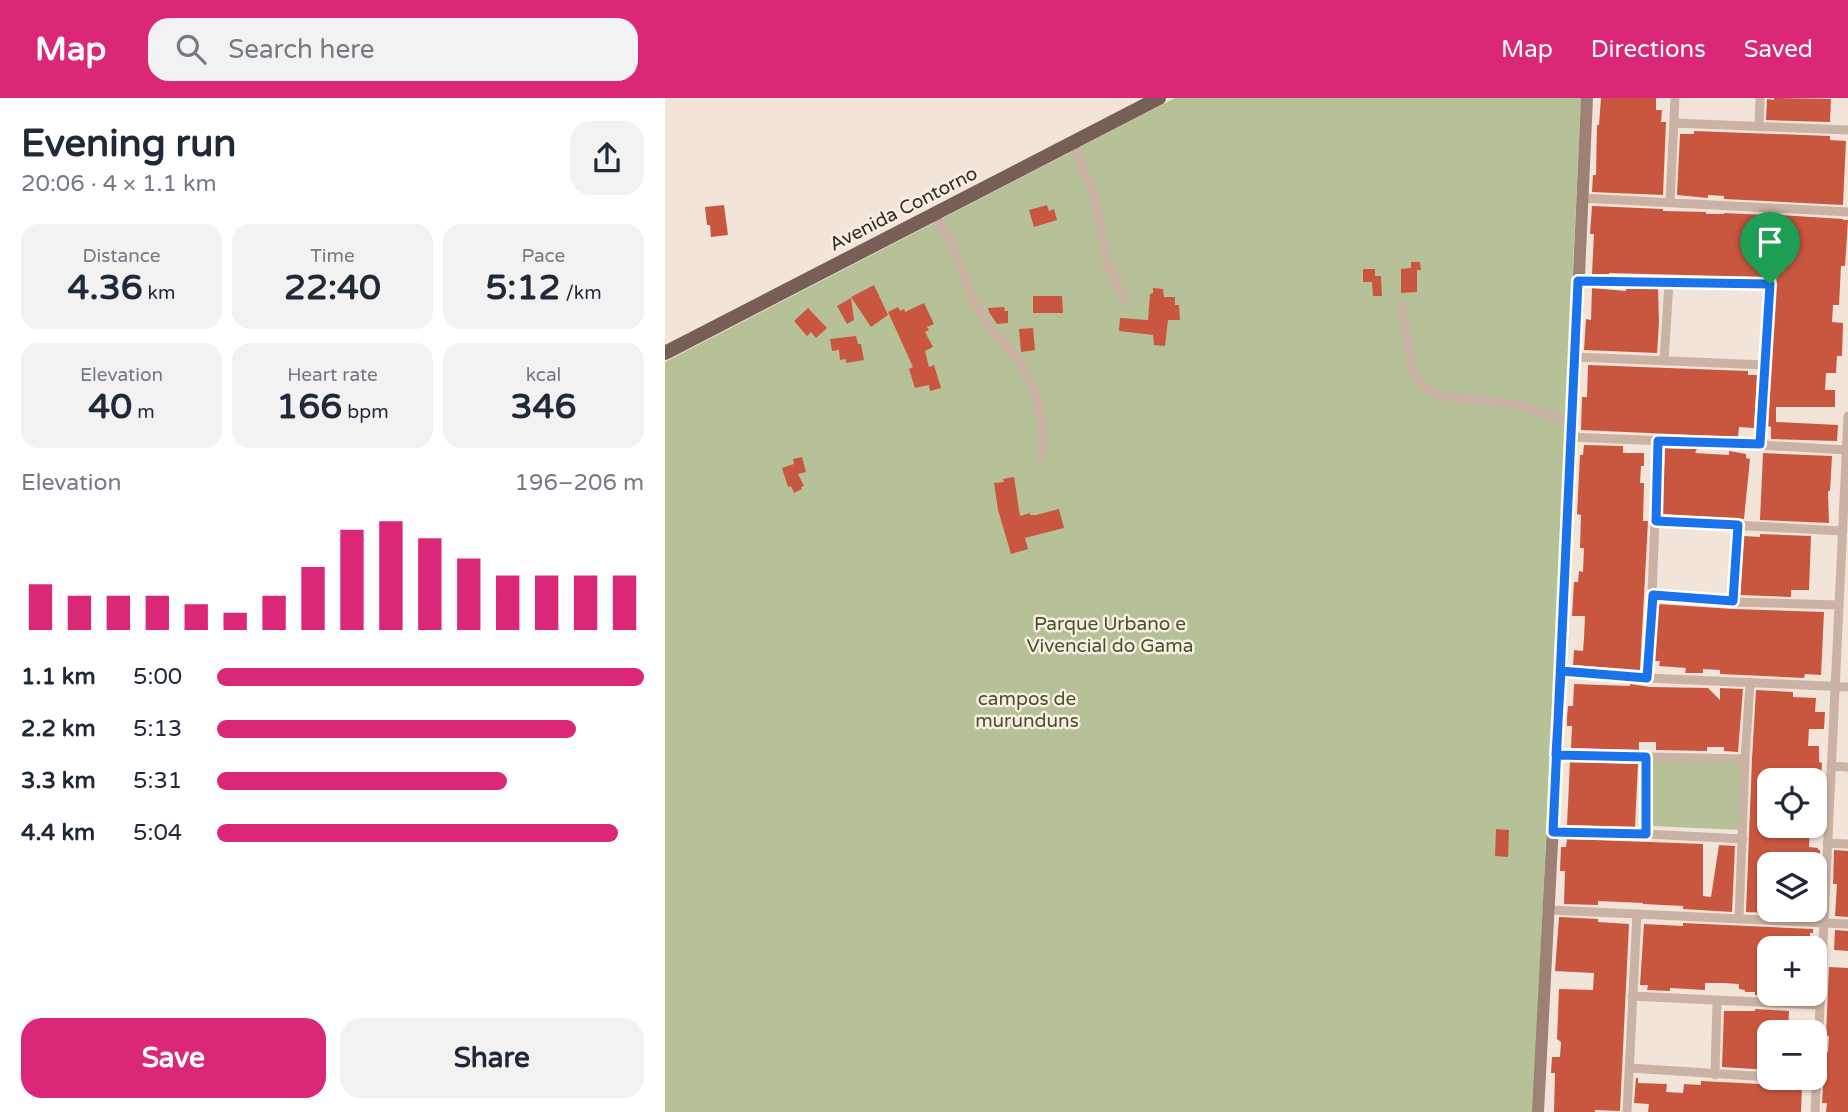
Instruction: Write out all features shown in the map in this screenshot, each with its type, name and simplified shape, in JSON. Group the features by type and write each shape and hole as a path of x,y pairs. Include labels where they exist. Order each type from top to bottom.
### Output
{"main road":[{"name":"Avenida Contorno","path":"665,353 1159,98"}],"street":[{"path":"1538,1112 1587,98"},
{"path":"1670,202 1675,98"},
{"path":"1759,127 1760,98"},
{"path":"1674,123 1848,130"},
{"path":"1073,142 1092,190 1107,263 1124,299"},
{"path":"1581,198 1848,212"},
{"path":"1760,444 1773,209"},
{"path":"934,214 952,244 970,294 988,324 1020,362 1030,381 1041,417 1041,455"},
{"path":"1578,281 1770,284"},
{"path":"1664,361 1669,283"},
{"path":"1402,307 1412,368 1423,387 1444,396 1511,404 1571,422"},
{"path":"1574,358 1765,365"},
{"path":"1827,870 1848,416"},
{"path":"1570,438 1760,444 1847,450"},
{"path":"1647,678 1653,595 1658,441"},
{"path":"1656,521 1843,531"},
{"path":"1733,601 1738,525"},
{"path":"1653,595 1839,605"},
{"path":"1561,671 1647,678 1848,687"},
{"path":"1739,919 1751,682"},
{"path":"1556,755 1745,759"},
{"path":"1646,757 1646,834"},
{"path":"1831,766 1848,766"},
{"path":"1553,832 1743,839"},
{"path":"1828,844 1848,844"},
{"path":"1549,910 1757,920"},
{"path":"1627,1112 1637,914"},
{"path":"1824,936 1825,922 1848,924"},
{"path":"1632,996 1757,1003"},
{"path":"1715,1075 1717,1001"},
{"path":"1630,1068 1757,1077"},
{"path":"1815,1112 1816,1090"}],"green space":[{"name":"Parque Urbano e Vivencial do Gama","path":"1175,98 1581,98 1533,1112 665,1112 665,362"},
{"path":"1652,759 1741,762 1740,830 1651,826"}],"building":[{"path":"1601,98 1656,98 1656,110 1662,110 1661,122 1666,122 1663,195 1592,192 1593,175 1596,175 1597,125"},
{"path":"1767,99 1831,99 1830,122 1766,120"},
{"path":"1694,131 1830,136 1830,140 1846,141 1843,205 1677,195 1680,134 1694,134"},
{"path":"724,205 728,235 711,237 705,207"},
{"path":"1047,205 1049,211 1054,209 1057,220 1034,227 1029,210"},
{"path":"1592,206 1706,214 1766,215 1763,277 1592,274"},
{"path":"1780,215 1848,220 1845,266 1841,266 1839,305 1833,305 1832,322 1843,323 1842,356 1837,356 1836,373 1826,373 1825,390 1835,390 1835,407 1776,407 1776,422 1838,425 1837,441 1771,439 1771,427 1768,426"},
{"path":"1411,262 1420,262 1421,270 1417,270 1417,292 1401,293 1401,269 1411,268"},
{"path":"1363,269 1375,269 1375,276 1381,276 1382,296 1373,296 1372,282 1363,282"},
{"path":"874,285 888,315 871,327 851,297"},
{"path":"1153,288 1163,289 1164,297 1175,297 1175,305 1179,305 1180,320 1168,320 1165,346 1154,345 1153,335 1119,331 1120,318 1148,320"},
{"path":"1592,288 1626,291 1658,289 1657,353 1584,350 1586,319 1591,320"},
{"path":"1033,296 1062,296 1063,313 1033,313"},
{"path":"851,298 854,320 847,324 837,306"},
{"path":"924,303 934,324 927,327 929,330 925,332 933,347 925,351 929,367 934,365 941,388 930,391 929,385 915,388 909,369 913,367 888,312 898,307 905,312"},
{"path":"1004,307 1005,311 1008,311 1008,323 997,324 988,308"},
{"path":"808,308 827,328 816,338 811,332 807,336 794,321"},
{"path":"1033,328 1035,350 1021,352 1019,329"},
{"path":"856,336 858,344 861,344 864,360 846,363 846,359 840,360 839,350 832,351 830,339"},
{"path":"1588,365 1748,371 1748,375 1757,375 1754,428 1739,427 1738,437 1581,430 1582,397 1587,397"},
{"path":"1584,445 1623,446 1623,453 1644,453 1640,483 1644,483 1643,521 1648,521 1640,670 1573,665 1574,650 1583,651 1584,638 1585,616 1572,616 1574,582 1578,582 1579,571 1583,572 1584,548 1580,548 1581,515 1577,514 1580,455 1583,455"},
{"path":"1665,448 1697,449 1695,453 1729,455 1729,451 1746,454 1746,458 1750,459 1744,519 1662,514"},
{"path":"1763,453 1832,456 1828,491 1829,523 1760,520"},
{"path":"802,457 806,472 798,474 804,486 794,493 791,486 788,487 782,468 794,464 793,459"},
{"path":"1014,477 1020,516 1059,509 1064,528 1025,538 1028,549 1011,554 998,510 994,483"},
{"path":"1760,534 1811,536 1809,590 1791,590 1791,597 1740,595 1744,536 1760,537"},
{"path":"1658,604 1824,612 1821,675 1805,674 1804,678 1720,674 1720,670 1703,669 1703,673 1685,673 1686,668 1659,666 1660,661 1655,661"},
{"path":"1574,684 1708,688 1720,700 1720,688 1743,689 1738,752 1724,751 1724,747 1707,747 1707,751 1656,750 1656,742 1639,742 1639,750 1571,748 1572,726 1567,726 1567,717 1568,706 1573,706"},
{"path":"1756,690 1793,692 1793,697 1816,698 1815,712 1825,712 1824,729 1809,729 1808,746 1819,746 1822,768 1757,768 1757,838 1809,838 1809,847 1818,848 1820,852 1757,852 1757,912 1746,912"},
{"path":"1570,762 1638,764 1635,827 1567,825"},
{"path":"1496,829 1509,830 1508,857 1495,856"},
{"path":"1567,839 1703,844 1703,896 1711,897 1719,845 1735,846 1732,912 1643,903 1598,901 1598,905 1564,904 1565,871 1560,871 1561,847 1566,847"},
{"path":"1834,850 1848,851 1848,917 1835,916 1837,884 1833,884"},
{"path":"1559,917 1629,924 1620,1111 1554,1112 1555,1073 1551,1073 1552,1057 1560,1057 1561,1042 1557,1039 1559,989 1593,990 1594,973 1555,971"},
{"path":"1683,923 1813,929 1813,933 1810,936 1757,936 1757,995 1755,992 1739,989 1739,984 1723,983 1705,983 1705,990 1647,990 1648,985 1640,985 1644,924 1683,926"},
{"path":"1835,930 1848,931 1848,951 1834,950"},
{"path":"1829,967 1848,968 1848,1112 1826,1112 1827,1103 1822,1103 1823,1090 1827,1090 1829,1036 1827,1020"},
{"path":"1724,1011 1789,1011 1789,1020 1757,1020 1757,1069 1722,1067"},
{"path":"1636,1078 1638,1083 1667,1084 1666,1092 1683,1093 1684,1084 1701,1085 1701,1081 1757,1084 1757,1090 1802,1090 1801,1112 1648,1112 1649,1104 1634,1103"}],"route":[{"path":"1770,284 1578,281 1570,438 1561,671 1556,755 1553,832 1646,834 1646,757 1556,755 1561,671 1647,678 1653,595 1733,601 1738,525 1656,521 1658,441 1760,444 1770,284"}],"park label":[{"name":"campos de murunduns","path":"1027,709"}]}
